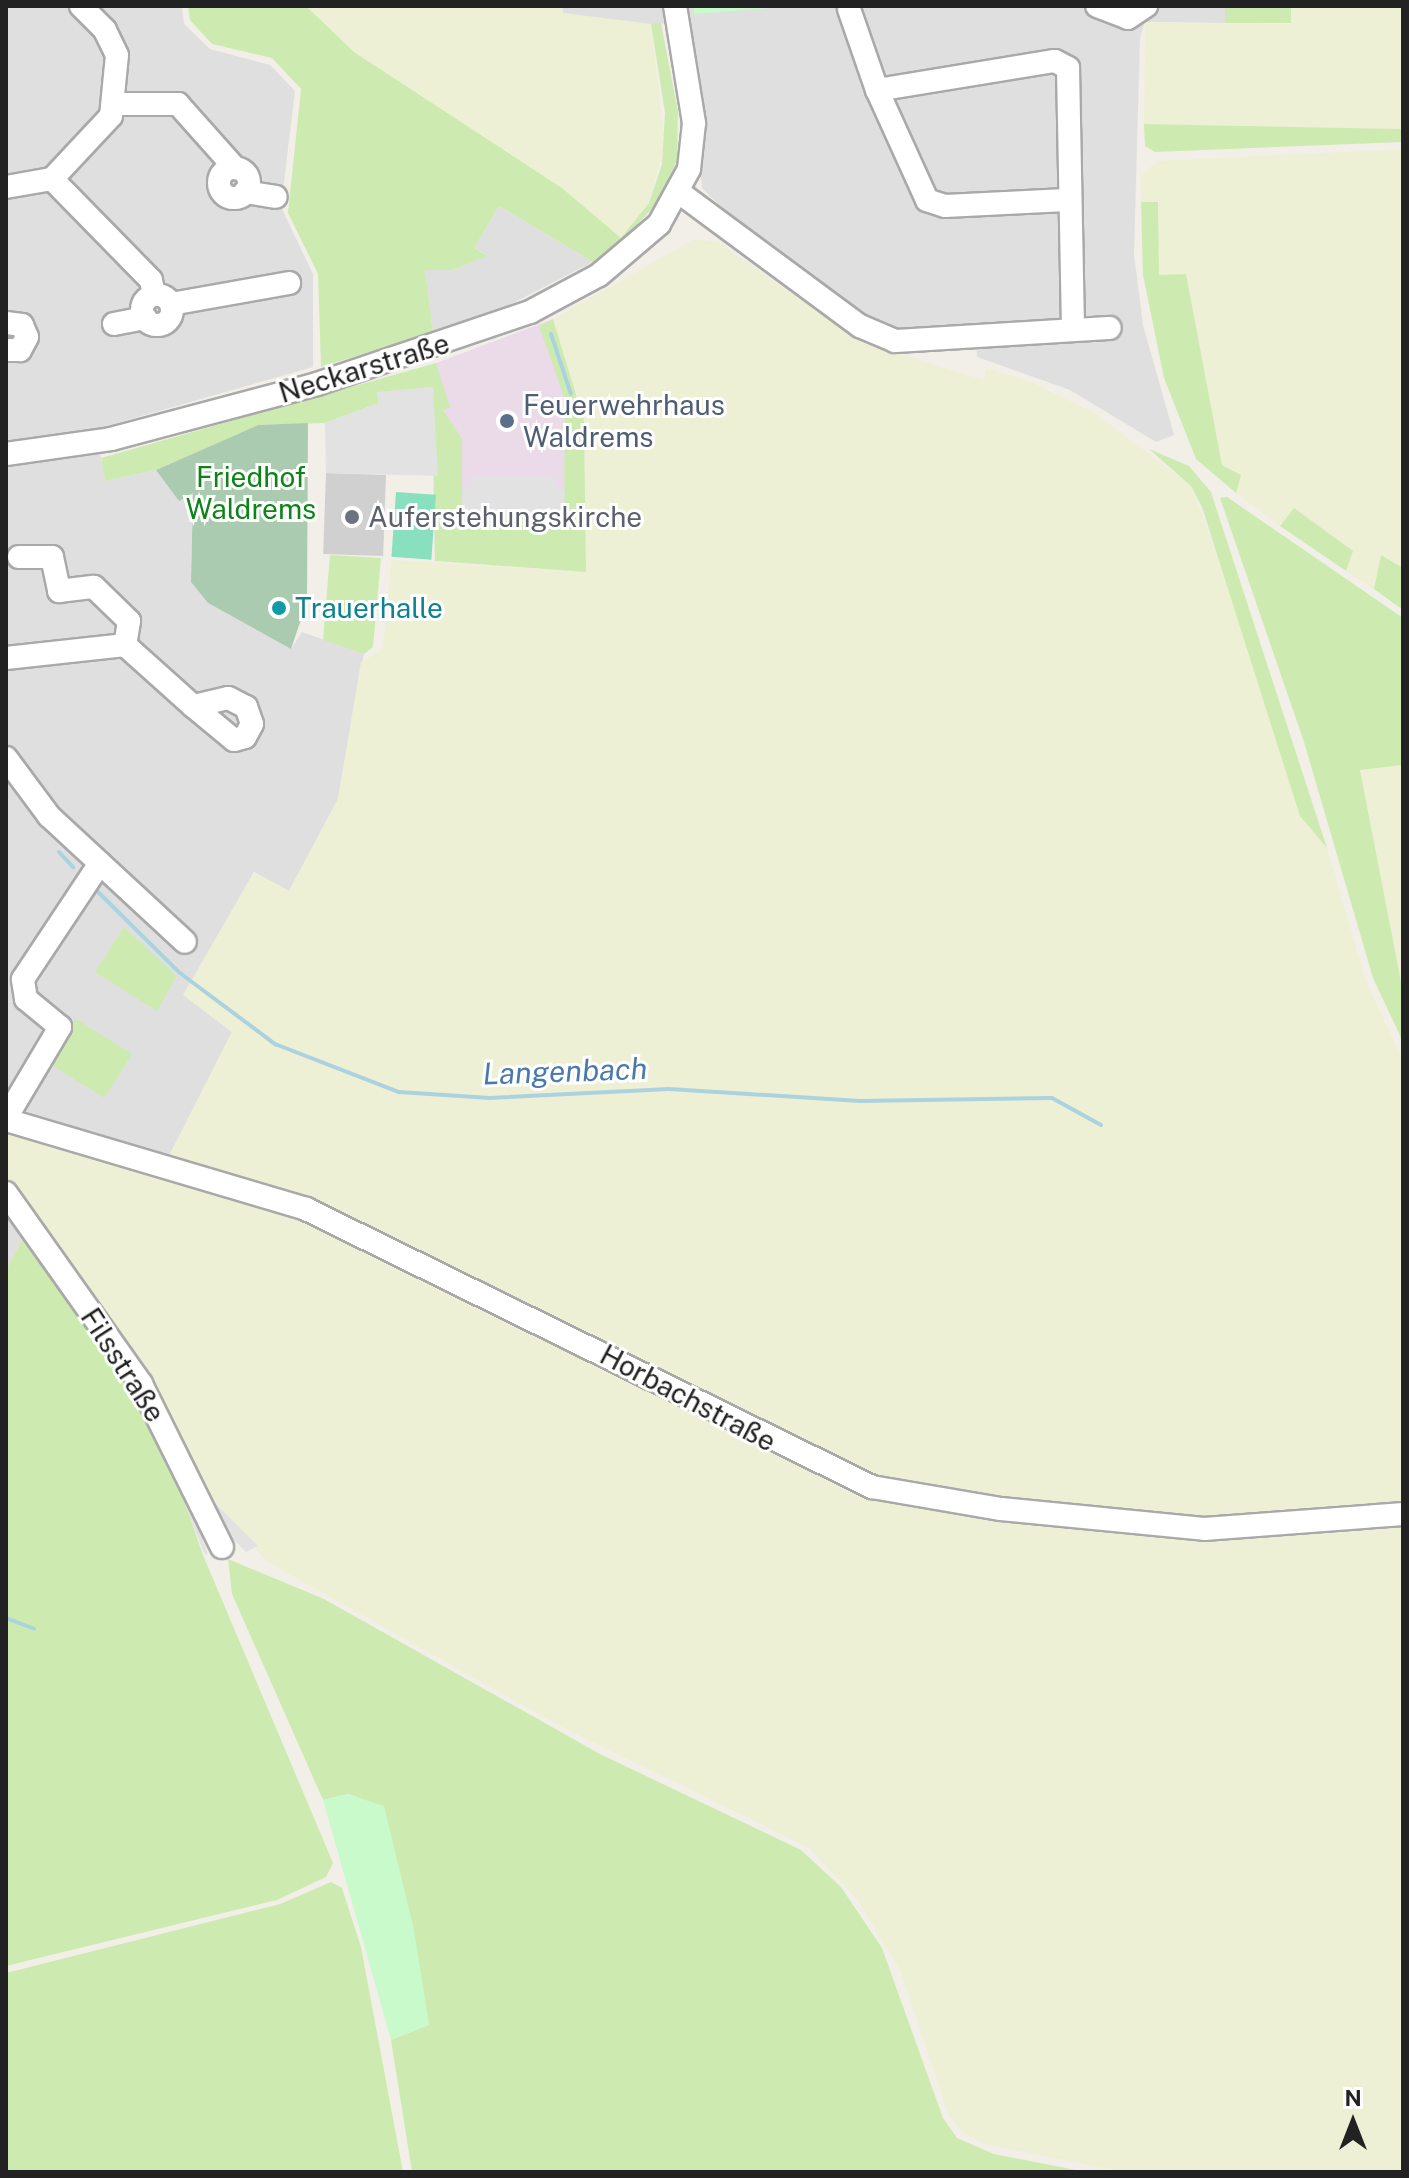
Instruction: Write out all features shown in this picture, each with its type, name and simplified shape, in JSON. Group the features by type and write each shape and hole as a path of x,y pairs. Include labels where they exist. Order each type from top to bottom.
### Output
{"street":[{"path":"6,187 52,179 95,140 116,104 112,41 81,6"},
{"path":"675,6 694,123 680,193 887,339 915,345 1073,328 1110,328"},
{"path":"1097,6 1137,12"},
{"path":"849,9 877,90 935,205 1066,200"},
{"path":"877,90 1055,61 1068,68 1066,200 1073,328"},
{"path":"116,104 178,104 248,179 245,192 276,197"},
{"path":"52,179 151,280 162,300"},
{"name":"Neckarstraße","path":"6,454 111,439 242,405 530,312 638,246 680,193"},
{"path":"114,324 145,318 143,304 289,283"},
{"path":"6,350 20,350 32,337 22,325 7,319"},
{"path":"19,557 52,557 59,591 94,587 129,621 125,645"},
{"path":"6,658 125,645 193,706"},
{"path":"6,758 22,788 185,942"},
{"path":"6,1119 60,1027 26,999 23,979 100,863"},
{"name":"Horbachstraße","path":"6,1119 306,1209 872,1487 985,1507 1204,1529 1403,1514"},
{"name":"Filsstraße","path":"6,1193 141,1384 222,1547"}],"shaded area":[{"path":"6,6 182,6 184,24 210,49 270,65 295,91 281,207 313,274 313,367 96,429 105,481 156,470 179,500 193,492 191,582 208,603 291,649 302,632 364,654 338,799 289,891 254,872 184,995 232,1032 168,1158 6,1113"},
{"path":"562,6 1225,6 1225,23 1145,22 1140,38 1134,254 1143,325 1174,435 1156,442 1070,390 977,357 975,331 945,336 874,327 755,240 702,188 684,22 637,25 562,13"},
{"path":"499,206 593,262 505,307 433,332 425,270 452,270 487,255 474,248"},
{"path":"553,319 589,511 435,561 431,365"},
{"path":"433,387 438,476 326,473 325,423 379,403 377,392"},
{"path":"326,473 386,475 383,556 323,554"},
{"path":"472,477 555,478 555,489 565,490 564,515 462,514 462,489 471,488"},
{"path":"6,1208 25,1234 6,1270"},
{"path":"188,1500 208,1554 205,1555 184,1502"},
{"path":"214,1502 258,1546 246,1552 201,1506"}],"green space":[{"path":"188,6 306,6 354,52 562,188 621,238 649,203 662,164 665,113 651,24 661,23 678,112 677,160 657,203 623,240 593,262 499,206 474,248 488,256 452,270 425,270 433,332 321,367 318,274 288,213 301,89 272,58 212,44 190,20"},
{"path":"306,6 562,6 563,13 651,24 665,141 649,203 621,239 562,188 354,52"},
{"path":"694,6 794,6 694,14"},
{"path":"1225,6 1291,6 1291,23 1225,23"},
{"path":"1291,6 1403,6 1403,129 1144,124 1145,22 1291,24"},
{"path":"1144,124 1403,129 1403,142 1155,152 1145,146"},
{"path":"1403,149 1403,568 1381,555 1374,589 1346,571 1352,551 1294,508 1280,526 1236,493 1241,475 1222,465 1186,275 1159,275 1158,203 1141,202 1140,176 1157,161"},
{"path":"1141,202 1158,202 1159,275 1186,274 1222,465 1241,475 1236,493 1196,459 1164,378 1143,275"},
{"path":"694,239 718,242 863,343 984,380 986,368 1031,382 1095,413 1191,486 1243,624 1300,816 1327,848 1365,979 1403,1060 1403,1510 1295,1523 1074,1513 870,1479 307,1202 168,1158 232,1032 183,995 254,872 289,891 338,799 361,662 383,649 391,560 586,572 584,421 553,319"},
{"path":"553,319 584,421 586,572 435,561 433,387 377,393 379,403 325,423 258,425 156,470 105,481 101,458 436,363 450,407 443,410 462,439 462,514 564,514 565,400 539,326"},
{"name":"Friedhof Waldrems","path":"308,423 307,602 291,649 208,603 191,582 193,493 179,501 156,470 258,425"},
{"path":"1149,449 1189,466 1211,492 1327,848 1300,816 1202,507 1191,486"},
{"path":"396,492 436,495 431,560 391,557"},
{"path":"1227,497 1403,618 1403,765 1360,770 1403,992 1403,1042 1373,978 1304,742 1220,498"},
{"path":"1294,508 1353,551 1346,571 1280,526"},
{"path":"330,555 381,558 373,647 364,654 323,640"},
{"path":"1381,555 1403,568 1403,610 1374,589"},
{"path":"1403,765 1403,992 1360,769"},
{"path":"124,927 177,976 157,1011 95,972"},
{"path":"76,1019 132,1054 104,1098 48,1063"},
{"path":"6,1126 262,1197 827,1476 1088,1524 1403,1519 1403,2172 1123,2172 985,2144 963,2133 949,2116 900,1970 856,1898 809,1848 556,1724 266,1561 192,1473 6,1185"},
{"path":"25,1234 162,1436 203,1555 333,1863 326,1877 277,1900 6,1966 6,1270"},
{"path":"228,1559 324,1599 600,1754 801,1850 841,1887 882,1948 943,2118 957,2138 994,2154 1086,2172 412,2172 391,2040 428,2025 384,1807 348,1794 323,1800 232,1594"},
{"path":"347,1794 384,1806 414,1930 429,2025 391,2040 323,1800"},
{"path":"331,1882 342,1888 361,1947 403,2172 6,2172 6,1973 280,1904"}],"waterway":[{"path":"551,334 571,394"},
{"name":"Langenbach","path":"59,852 73,867"},
{"name":"Langenbach","path":"93,887 180,973 275,1044 399,1092 490,1098 669,1089 860,1101 1052,1098 1101,1125"},
{"path":"6,1618 34,1629"}],"place":[{"name":"Feuerwehrhaus Waldrems","path":"507,421"},
{"name":"Auferstehungskirche","path":"352,517"},
{"name":"Trauerhalle","path":"279,608"}]}
